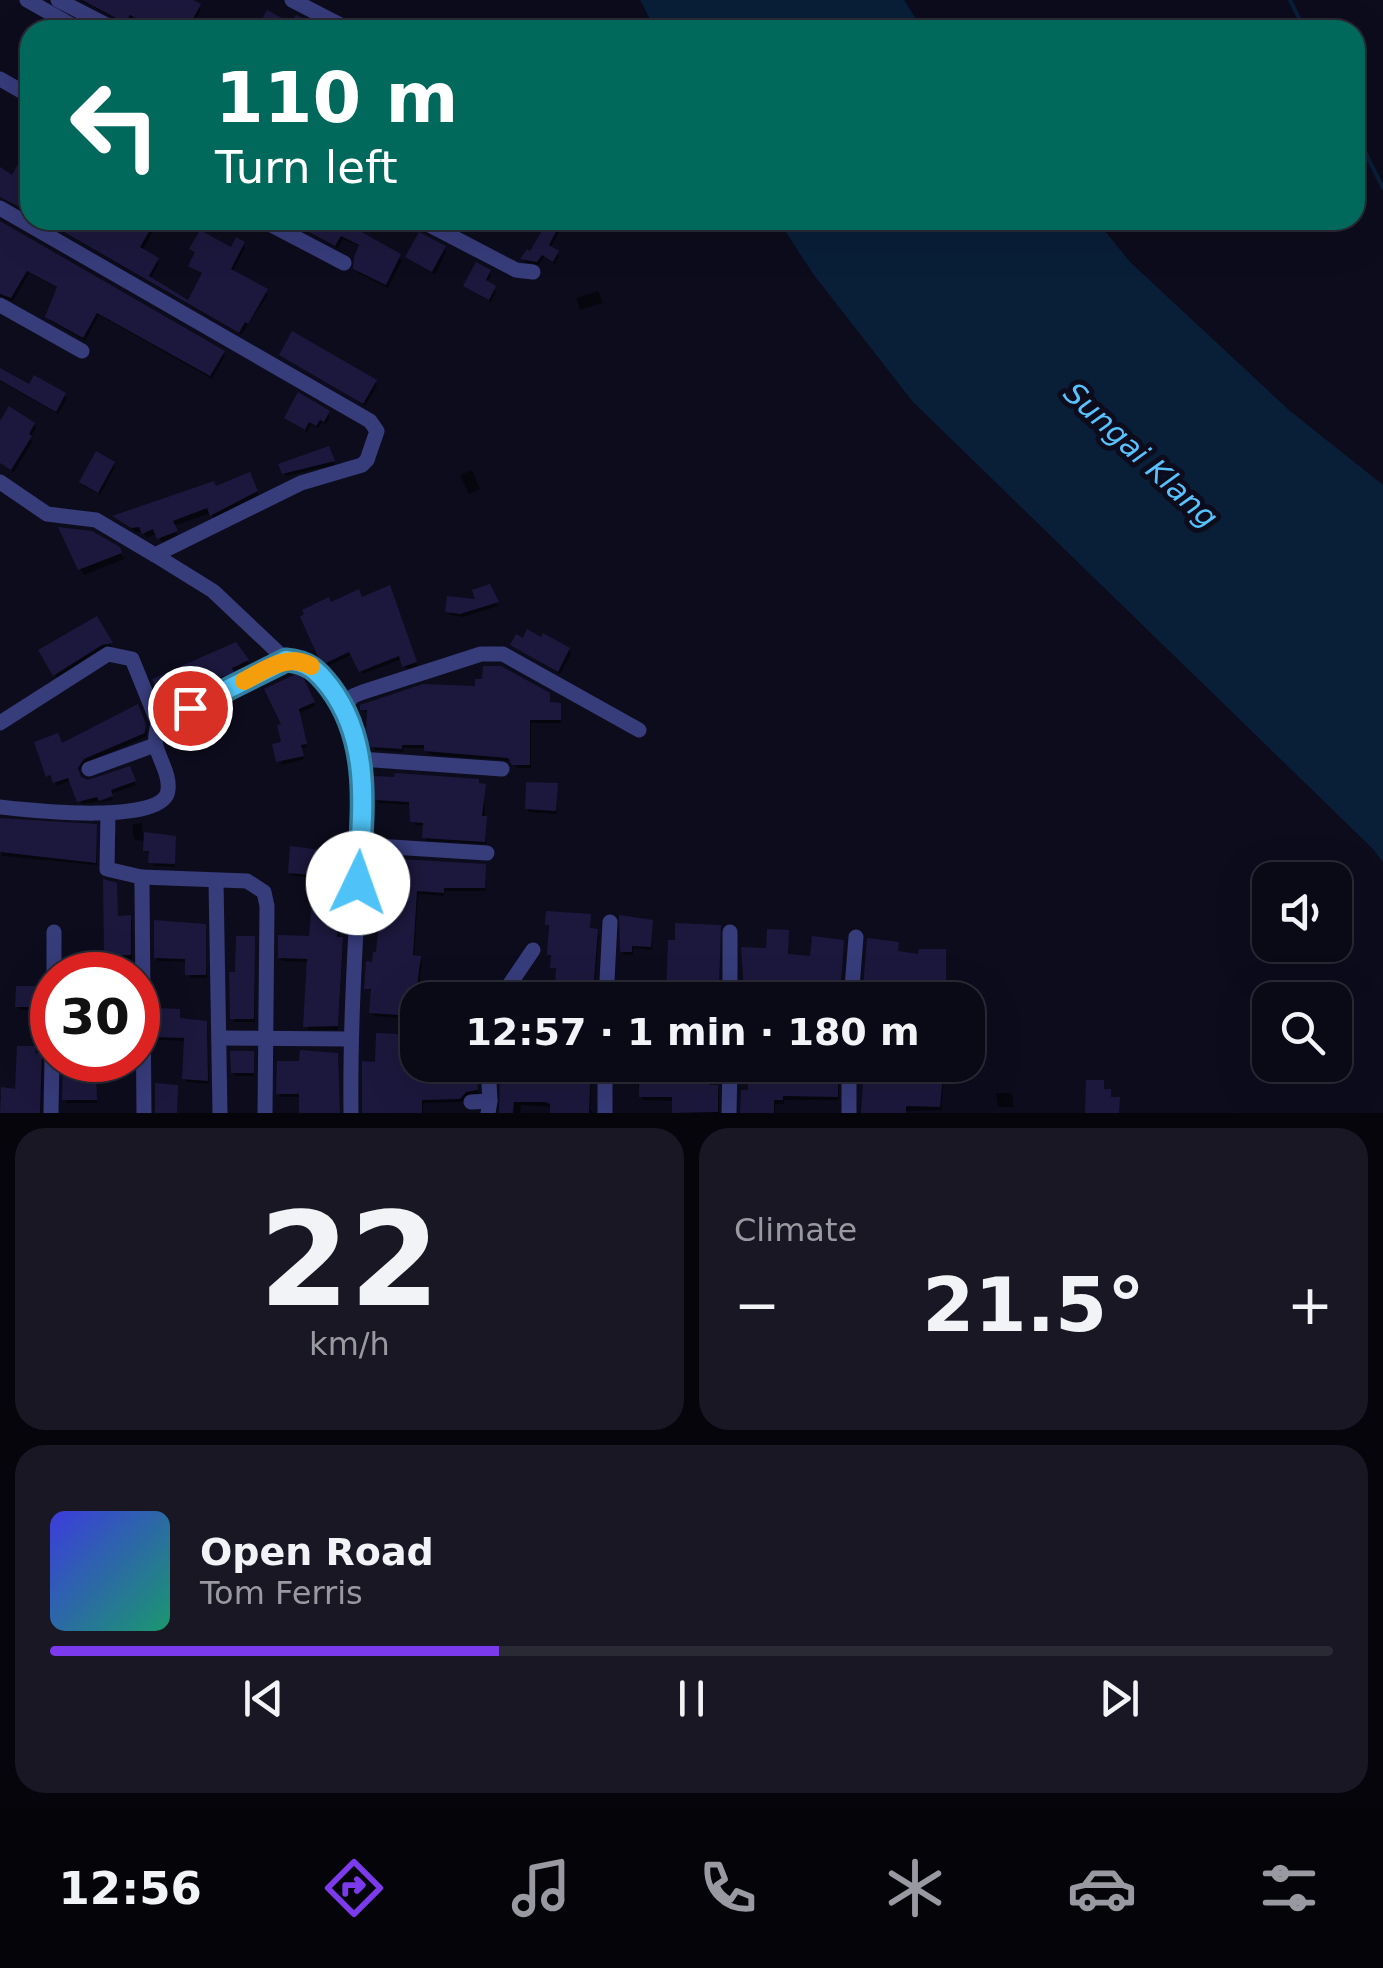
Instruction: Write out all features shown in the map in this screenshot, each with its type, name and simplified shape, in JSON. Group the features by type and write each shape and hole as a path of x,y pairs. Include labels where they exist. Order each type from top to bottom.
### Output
{"street":[{"path":"27,0 62,20"},
{"path":"58,0 97,20"},
{"path":"292,0 331,20"},
{"path":"38,230 375,425 370,454 362,465 301,483 155,555"},
{"path":"281,230 344,263"},
{"path":"439,230 516,270 533,272"},
{"path":"0,305 82,350"},
{"path":"0,482 47,514 96,520 213,591 286,660"},
{"path":"0,724 108,654 132,659 158,723 155,745 169,788 166,800 158,806 108,812 62,813 0,807"},
{"path":"345,706 363,692 481,654 504,654 638,730"},
{"path":"158,723 286,660 302,661 315,669 345,706 360,759 350,1113"},
{"path":"89,770 155,745"},
{"path":"360,759 502,769"},
{"path":"108,812 107,869 141,877 248,882 264,892 268,906 265,1113"},
{"path":"360,844 487,853"},
{"path":"141,877 144,1113"},
{"path":"216,881 220,1113"},
{"path":"607,982 610,922"},
{"path":"54,932 54,952"},
{"path":"730,932 730,982"},
{"path":"852,982 856,938"},
{"path":"511,982 533,950"},
{"path":"220,1038 350,1038"},
{"path":"51,1113 52,1082"},
{"path":"470,1102 489,1107 488,1082"},
{"path":"605,1082 605,1113"},
{"path":"728,1113 729,1082"},
{"path":"849,1082 849,1113"}],"water":[{"path":"640,0 904,0 917,20 651,20"},
{"name":"Sungai Klang","path":"785,230 1104,230 1130,262 1290,411 1383,485 1383,862 913,402 814,275"}],"building":[{"path":"82,0 193,0 201,4 192,20 139,20 130,15 127,20 119,20"},
{"path":"267,10 285,20 262,20"},
{"path":"20,160 20,207 0,197 0,167 12,175"},
{"path":"0,221 225,351 210,376 97,313 83,338 45,317 57,287 27,271 11,298 0,294"},
{"path":"60,230 150,230 140,247 159,258 149,276 188,300 202,273 188,266 195,252 189,249 200,230 231,247 236,237 245,242 231,269 268,289 239,333"},
{"path":"305,230 358,230 401,254 386,285 353,269 359,245 341,236 335,246"},
{"path":"542,230 557,230 549,245 559,251 553,262 542,255 537,262 520,259 527,249 530,251"},
{"path":"419,232 446,246 432,272 405,257"},
{"path":"476,262 491,270 486,280 496,286 489,300 463,286"},
{"path":"292,331 377,380 363,404 279,355"},
{"path":"0,368 29,384 34,375 66,393 56,412 0,380"},
{"path":"298,392 330,411 324,422 320,420 316,426 309,422 305,430 284,418"},
{"path":"9,406 35,423 29,434 32,436 11,470 0,463 0,421"},
{"path":"329,446 335,461 282,474 278,464"},
{"path":"96,451 115,462 98,493 79,482"},
{"path":"250,472 258,491 210,516 207,508 173,521 178,531 157,539 153,529 142,534 139,527 131,528 112,516 214,481 216,486"},
{"path":"58,527 92,531 120,547 122,553 78,570"},
{"path":"490,584 499,602 460,614 445,612 447,596 475,599 472,590"},
{"path":"390,585 417,662 402,667 399,656 359,672 349,652 324,664 320,661 300,617 304,614 302,610 329,597 331,602 359,589 362,597"},
{"path":"97,616 113,643 102,645 53,676 38,650"},
{"path":"527,629 570,648 558,672 510,645 516,634 523,638"},
{"path":"236,642 249,660 232,668 234,673 198,686 200,690 164,708 152,679"},
{"path":"483,666 501,666 550,693 550,702 561,703 561,720 530,720 530,765 512,765 508,758 424,751 424,745 402,745 402,749 370,747 367,710 360,710 360,705 423,684 475,686 475,679 482,679"},
{"path":"296,674 303,677 315,702 299,709 307,744 301,745 304,756 276,762 272,744 281,742 277,725 281,724 264,689"},
{"path":"138,704 146,724 145,733 84,759 78,768 81,777 88,780 130,766 136,781 111,790 113,796 99,801 97,797 77,802 68,778 53,783 50,775 46,777 34,742 58,733 62,743"},
{"path":"395,773 479,779 479,783 486,784 482,816 487,816 485,842 422,838 423,823 410,822 409,802 374,800 373,776 394,777"},
{"path":"526,782 558,783 556,811 525,809"},
{"path":"0,818 97,824 96,863 0,852"},
{"path":"144,832 176,836 175,864 148,863 149,851 143,851"},
{"path":"290,846 336,852 333,888 345,892 337,937 343,937 338,1026 303,1027 307,959 278,958 278,935 309,936 314,878 288,873"},
{"path":"380,858 486,864 485,888 444,888 444,893 417,891 413,955 421,956 418,982 400,982 400,1015 369,1013 371,989 364,989 366,961 372,962 376,952 379,920 368,915 371,869 379,864"},
{"path":"103,879 117,883 118,916 131,915 131,952 104,952"},
{"path":"546,911 591,914 590,928 598,929 594,982 555,982 556,968 550,968 551,955 547,955 549,925 545,925"},
{"path":"619,915 653,920 651,947 632,946 632,952 620,952"},
{"path":"154,920 206,924 206,975 185,975 185,959 160,958 160,952 154,952"},
{"path":"675,923 721,925 719,982 667,982 668,940 675,940"},
{"path":"767,929 789,930 788,954 810,956 812,936 844,940 841,982 744,982 741,947 766,948"},
{"path":"236,936 255,936 254,1019 230,1019 229,972 235,972"},
{"path":"867,938 899,942 898,951 918,954 919,949 946,949 946,982 863,982"},
{"path":"16,986 30,986 30,1007 15,1007"},
{"path":"160,1008 180,1009 180,1018 207,1021 208,1081 182,1079 184,1038 160,1037"},
{"path":"376,1033 400,1034 400,1082 478,1082 478,1090 466,1092 460,1099 422,1100 422,1113 362,1113 362,1061 375,1062"},
{"path":"17,1046 30,1046 30,1082 41,1082 40,1113 0,1113 1,1087 15,1089"},
{"path":"300,1050 338,1053 340,1113 299,1113 299,1094 276,1094 277,1061 299,1061"},
{"path":"230,1051 254,1051 254,1073 231,1073"},
{"path":"1086,1080 1104,1080 1104,1089 1111,1089 1111,1097 1120,1097 1119,1113 1085,1113"},
{"path":"63,1082 96,1082 97,1100 62,1100"},
{"path":"500,1082 590,1082 589,1113 550,1113 550,1104 545,1102 514,1102 513,1113 499,1113"},
{"path":"710,1082 718,1085 718,1112 672,1113 672,1097 639,1097 639,1083 635,1083"},
{"path":"748,1082 838,1082 838,1097 783,1096 783,1100 774,1100 774,1113 740,1113 741,1090 748,1090"},
{"path":"863,1082 942,1082 940,1107 906,1106 906,1113 861,1113"},
{"path":"155,1083 178,1085 177,1113 155,1113"}],"waterway":[{"path":"1290,0 1300,20"},
{"path":"1365,152 1383,188"}],"slow traffic":[{"path":"244,681 286,660 311,666"}],"route":[{"path":"190,708 286,660 302,661 315,669 345,706 356,738 362,775 358,883"}]}
